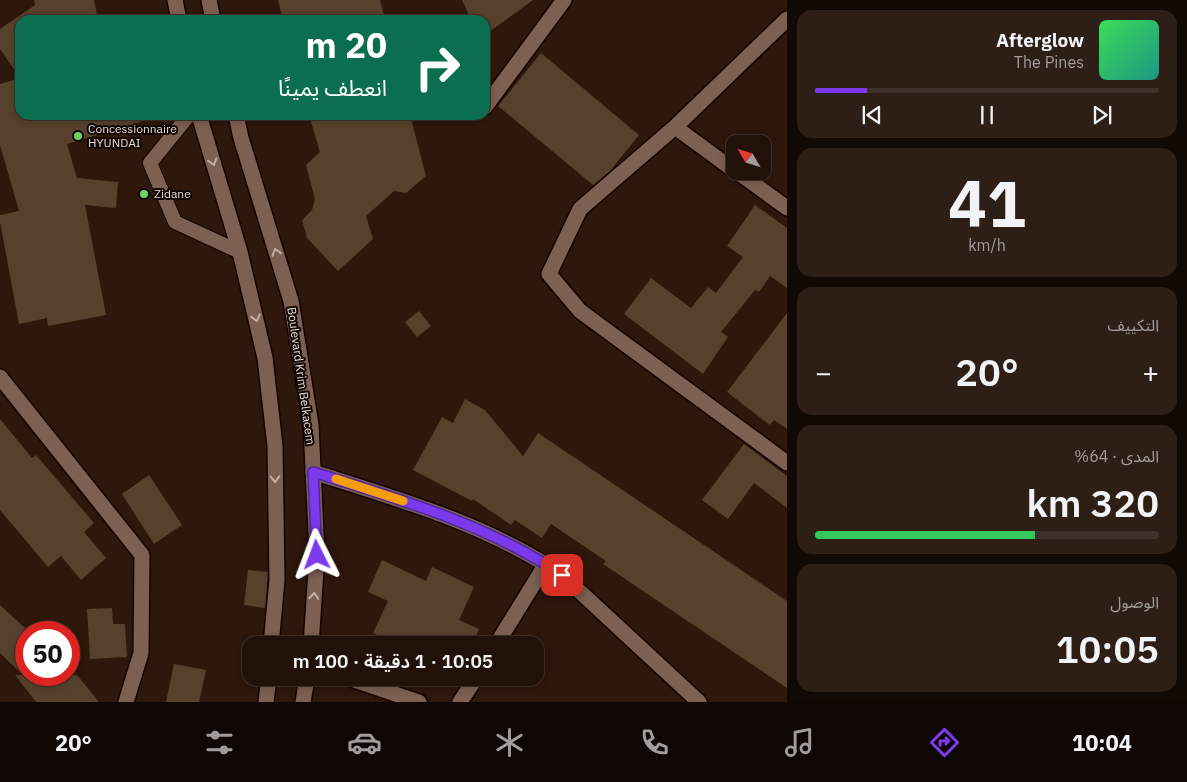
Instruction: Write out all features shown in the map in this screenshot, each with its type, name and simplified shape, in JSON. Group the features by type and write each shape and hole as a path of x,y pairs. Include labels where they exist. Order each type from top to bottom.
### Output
{"street":[{"path":"175,0 178,15"},
{"path":"209,0 212,15"},
{"path":"490,100 564,0"},
{"path":"787,20 675,127 580,209 548,274 580,311 787,463"},
{"path":"200,120 240,252 265,358 275,446 276,580 272,636"},
{"name":"Boulevard Krim Belkacem","path":"237,120 291,301 311,425 317,555 312,636"},
{"path":"675,127 726,164"},
{"path":"748,180 787,208"},
{"path":"0,377 142,554 141,653 126,702"},
{"path":"313,472 433,510 490,535 546,564 562,575 699,702"},
{"path":"502,636 546,564"},
{"path":"266,702 268,686"},
{"path":"303,702 306,686"},
{"path":"372,686 419,702"},
{"path":"460,702 471,686"}],"lane":[{"path":"185,120 150,162 175,222 240,252"}],"building":[{"path":"34,0 94,0 97,15 20,15 35,5"},
{"path":"278,0 380,0 384,15 282,15"},
{"path":"462,0 533,0 490,31 490,15 469,15"},
{"path":"15,19 15,71 0,49 0,29"},
{"path":"541,53 639,135 610,171 593,185 498,106"},
{"path":"15,80 15,120 147,120 67,144 77,178 118,182 116,208 85,205 106,315 48,326 47,318 19,324 0,222 0,215 19,211 0,145 0,84"},
{"path":"310,120 411,120 426,176 406,193 394,191 366,216 373,239 338,271 307,238 302,220 312,210 315,199 306,165 320,152"},
{"path":"755,205 787,228 787,288 770,276 759,292 755,290 721,332 728,337 703,374 624,314 651,278 691,308 708,287 716,293 743,257 727,246"},
{"path":"419,311 431,326 417,337 405,322"},
{"path":"787,313 787,429 774,420 770,425 727,392"},
{"path":"465,399 485,410 523,456 538,433 787,601 787,688 603,564 606,561 551,524 542,538 515,520 511,525 473,499 472,501 413,470 442,417 453,423"},
{"path":"0,419 32,458 36,455 94,523 84,532 106,558 81,580 61,556 48,567 0,510"},
{"path":"744,444 787,476 787,508 754,483 728,519 702,500"},
{"path":"149,475 182,525 154,544 122,494"},
{"path":"382,560 426,581 432,567 474,587 459,620 479,629 476,636 380,636 373,633 388,601 368,592"},
{"path":"248,570 268,572 265,608 244,605"},
{"path":"0,605 17,621 15,621 15,667 0,653"},
{"path":"112,608 113,624 125,624 127,657 90,659 87,609"},
{"path":"174,664 206,670 199,702 166,702"},
{"path":"80,679 99,702 36,702 24,686 80,686"}],"slow traffic":[{"path":"336,479 403,501"}],"place":[{"name":"Concessionnaire HYUNDAI","path":"78,136"},
{"name":"Zidane","path":"144,194"}],"route":[{"path":"317,555 313,472 433,510 490,535 546,564 562,575"}]}
